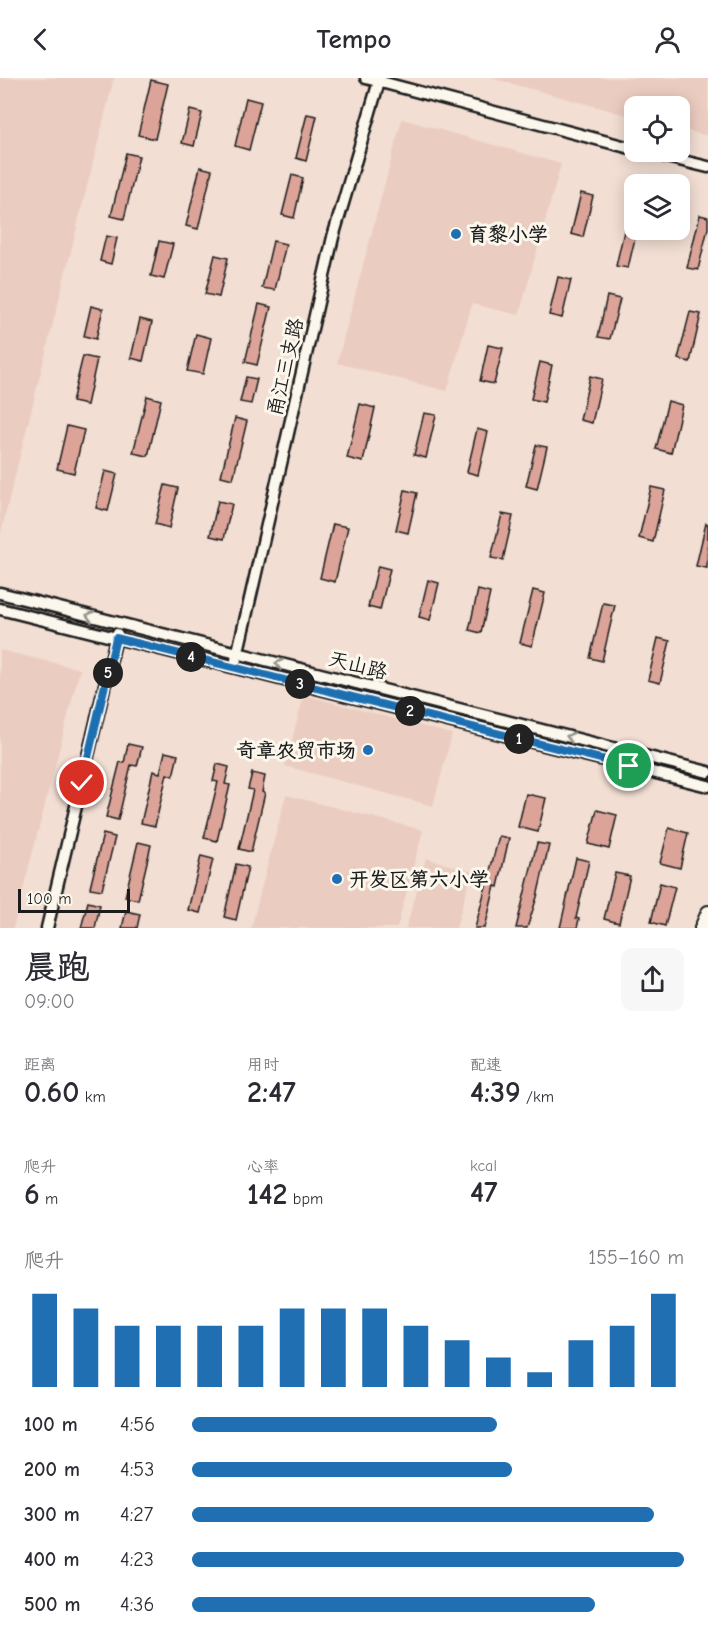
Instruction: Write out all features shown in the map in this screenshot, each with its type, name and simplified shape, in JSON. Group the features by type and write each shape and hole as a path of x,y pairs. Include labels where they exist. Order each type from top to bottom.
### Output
{"main road":[{"path":"700,928 708,912"}],"street":[{"path":"366,78 624,146"},
{"name":"甬江三支路","path":"234,668 333,237 380,80"},
{"path":"690,162 708,166"},
{"name":"天山路","path":"0,593 708,772"},
{"name":"天山路","path":"0,609 708,786"},
{"path":"47,928 120,624"}],"shaded area":[{"path":"0,78 114,78 0,536"},
{"path":"491,78 708,78 708,136 690,132 690,96 624,96 624,114"},
{"name":"育黎小学","path":"402,119 561,164 519,315 472,304 447,391 337,363"},
{"path":"0,650 80,669 13,928 0,928"},
{"name":"奇章农贸市场","path":"304,695 452,734 433,806 285,766"},
{"name":"开发区第六小学","path":"286,795 423,830 397,928 251,928"},
{"path":"426,858 472,872 456,928 406,928"}],"building":[{"path":"151,80 168,84 155,139 138,135"},
{"path":"246,98 261,102 249,150 235,146"},
{"path":"190,110 202,113 194,146 182,143"},
{"path":"307,114 317,116 306,161 296,158"},
{"path":"126,153 139,156 124,219 111,216"},
{"path":"200,167 212,170 198,229 186,226"},
{"path":"292,175 303,178 294,218 282,215"},
{"path":"581,193 593,196 583,237 571,234"},
{"path":"700,215 708,217 708,228 698,270 687,268"},
{"path":"624,231 624,240 635,240 628,268 616,266"},
{"path":"106,236 117,238 111,264 100,261"},
{"path":"159,241 173,244 164,279 151,276"},
{"path":"273,241 286,244 275,290 262,288"},
{"path":"215,255 228,258 219,297 205,294"},
{"path":"558,277 571,280 562,318 549,315"},
{"path":"607,296 620,299 610,339 598,337"},
{"path":"259,304 271,307 257,365 245,362"},
{"path":"91,306 103,309 96,339 84,336"},
{"path":"690,312 701,314 690,362 678,359"},
{"path":"140,319 152,322 143,361 131,358"},
{"path":"196,334 211,338 203,374 187,371"},
{"path":"488,345 503,348 494,384 480,381"},
{"path":"83,356 97,359 87,405 72,402"},
{"path":"540,362 552,365 544,402 531,399"},
{"path":"590,376 602,379 592,423 580,420"},
{"path":"246,377 257,379 251,404 240,402"},
{"path":"147,396 161,400 148,456 133,453"},
{"path":"668,401 682,405 671,453 656,449"},
{"path":"360,404 375,408 363,462 347,458"},
{"path":"424,413 436,415 426,458 414,455"},
{"path":"235,418 247,421 233,479 221,476"},
{"path":"67,426 84,430 74,473 57,469"},
{"path":"477,429 488,432 478,475 467,472"},
{"path":"536,445 547,447 537,489 526,486"},
{"path":"105,471 117,474 108,511 96,508"},
{"path":"165,485 178,488 169,528 155,524"},
{"path":"651,487 665,490 653,542 639,538"},
{"path":"405,490 417,493 408,533 396,530"},
{"path":"218,501 232,504 224,539 210,536"},
{"path":"502,514 513,516 503,560 491,558"},
{"path":"706,523 708,524 707,568 696,566"},
{"path":"333,524 348,527 335,582 320,578"},
{"path":"378,566 390,569 380,610 368,607"},
{"path":"428,580 439,583 430,620 419,617"},
{"path":"478,590 490,593 481,633 469,630"},
{"path":"533,590 545,593 532,646 520,643"},
{"path":"603,603 615,605 602,661 590,658"},
{"path":"658,638 670,641 660,683 648,680"},
{"path":"128,744 142,747 137,766 131,765 118,820 106,817 120,762 124,763"},
{"path":"165,752 178,755 173,776 167,774 155,826 141,823 153,771 160,773"},
{"path":"217,764 229,767 225,784 230,785 217,841 204,838 218,782 213,781"},
{"path":"252,773 265,776 262,792 265,793 251,852 239,849 253,790 248,789"},
{"path":"526,794 546,798 538,832 518,827"},
{"path":"597,810 617,815 609,849 588,844"},
{"path":"669,828 688,833 680,868 660,863"},
{"path":"103,834 115,837 102,890 90,888"},
{"path":"499,836 509,838 498,887 495,886 485,928 475,928"},
{"path":"138,842 151,845 138,900 125,897"},
{"path":"537,843 549,845 537,897 527,928 516,928"},
{"path":"201,856 213,859 200,913 188,910"},
{"path":"576,858 589,861 576,918 579,919 577,928 560,928"},
{"path":"236,864 248,867 236,920 224,917"},
{"path":"615,873 630,876 619,923 604,919"},
{"path":"660,883 675,887 665,926 651,922"},
{"path":"88,902 100,905 95,928 81,928"},
{"path":"126,911 140,914 137,928 122,928"}],"place":[{"name":"育黎小学","path":"456,234"},
{"name":"奇章农贸市场","path":"368,750"},
{"name":"开发区第六小学","path":"337,879"}],"route":[{"path":"82,783 116,638 629,766"}]}
